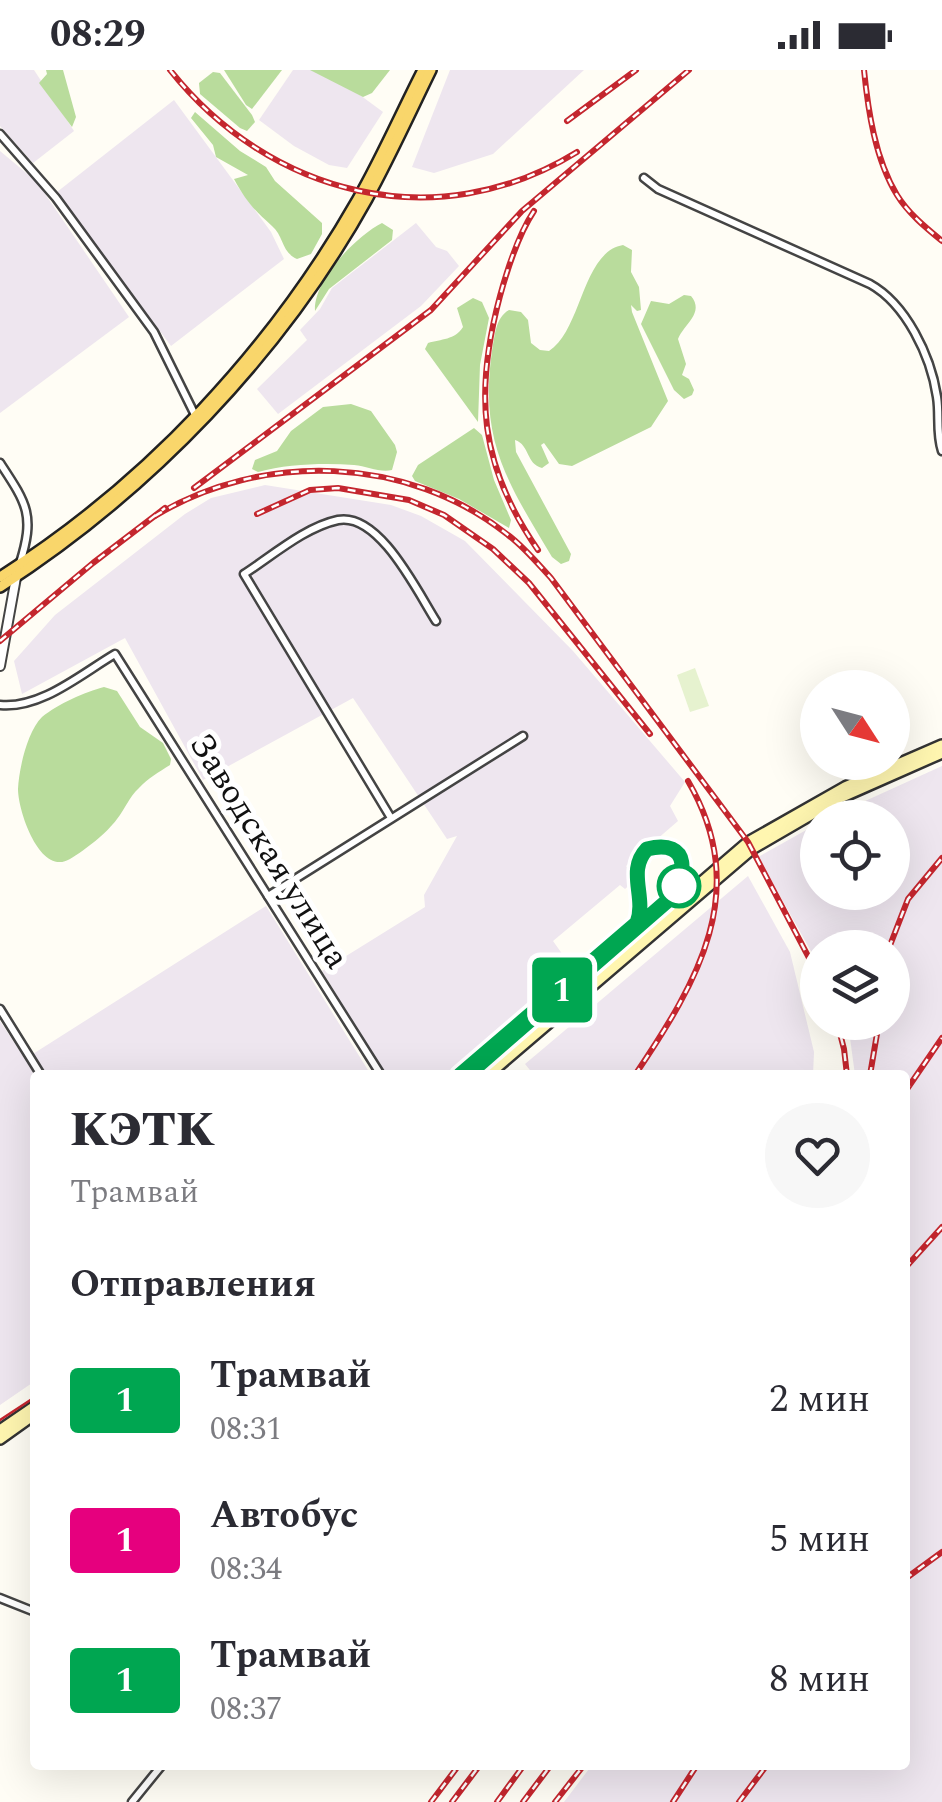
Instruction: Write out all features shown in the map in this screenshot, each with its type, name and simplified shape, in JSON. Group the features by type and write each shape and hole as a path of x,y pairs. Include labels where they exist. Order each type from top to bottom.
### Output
{"main road":[{"path":"0,578 100,504 197,420 259,345 334,238 375,168 423,70"},
{"path":"0,587 116,500 255,361 368,198 431,70"},
{"path":"483,1070 748,842 845,787 942,749"},
{"path":"494,1070 752,849 838,799 942,749"},
{"path":"0,1430 30,1409"},
{"path":"0,1439 30,1418"}],"street":[{"path":"0,134 56,198 154,332 197,420"},
{"path":"644,178 658,189 870,284 891,298 914,332 934,379 942,451"},
{"path":"0,462 30,521 0,666"},
{"path":"391,818 244,574 312,530 343,519 358,521 380,536 436,621"},
{"name":"Заводская улица","path":"0,705 18,706 35,701 115,654 378,1070"},
{"path":"268,896 523,736"},
{"path":"0,1008 37,1070"},
{"path":"0,1598 30,1610"},
{"path":"132,1802 158,1770"}],"shaded area":[{"path":"0,70 34,70 74,131 33,163 0,126"},
{"path":"293,70 326,70 383,112 347,168 329,165 294,146 259,120"},
{"path":"450,70 584,70 493,154 434,173 412,167"},
{"path":"174,100 271,232 284,259 171,346 57,192"},
{"path":"0,151 37,182 129,317 0,413"},
{"path":"416,223 459,266 421,306 278,414 257,389 307,340 300,330 320,309 332,288"},
{"path":"265,485 391,505 421,516 465,541 573,651 685,782 670,806 678,821 626,866 636,879 625,889 620,885 553,941 563,955 556,961 566,972 453,1070 383,1070 322,971 425,907 424,895 457,836 447,839 353,698 203,780 125,638 22,694 14,661 55,615 211,498"},
{"path":"942,766 942,1802 564,1802 588,1770 910,1770 910,1070 854,1070 850,1040 910,1040 910,930 800,932 758,857 800,834 800,910 910,910 910,800 867,800"},
{"path":"748,876 790,952 800,994 800,1040 811,1040 813,1070 530,1070 525,1064"},
{"path":"266,906 368,1070 30,1070 30,1384 0,1405 0,1021 25,1059"}],"green space":[{"path":"46,70 63,70 76,117 72,127 39,83"},
{"path":"224,70 282,70 252,109"},
{"path":"310,70 390,70 372,93 363,97"},
{"path":"213,72 220,73 252,115 255,122 247,131 200,94 199,83"},
{"path":"195,112 240,151 266,167 275,181 322,223 322,234 311,254 297,259 288,252 276,230 250,204 234,179 248,175 216,157 213,145 191,118"},
{"path":"382,223 393,230 392,240 329,289 315,311 328,273 360,238"},
{"path":"623,245 632,250 631,272 639,287 641,310 631,305 632,312 668,401 651,427 572,466 559,464 544,443 541,445 549,463 542,468 537,466 515,440 516,452 571,554 569,561 561,564 552,557 522,506 494,437 489,383 495,334 504,313 521,312 528,320 531,343 549,351 569,327 599,262 609,251"},
{"path":"684,295 691,296 696,308 678,339 686,364 682,375 694,390 684,399 674,390 641,324 651,301 669,304"},
{"path":"473,298 482,302 489,318 480,365 478,422 425,349 428,343 460,331 463,327 457,308"},
{"path":"351,404 371,411 395,445 392,470 330,464 258,472 252,469 255,460 277,451 291,431 323,407"},
{"path":"474,428 482,435 494,480 511,520 509,528 412,476 418,465"},
{"path":"695,668 709,706 690,712 677,675"},
{"path":"104,687 117,691 140,727 163,743 170,765 136,792 102,835 70,859 59,862 40,851 27,826 18,789 22,761 42,717 72,699"}],"tram line":[{"name":"1","path":"466,1070 637,923 641,906 636,871 641,855 658,846 677,854 683,865 683,879 666,902 473,1070"},
{"path":"465,1070 637,923 638,866 647,849 662,847 679,855 682,872 666,902 473,1070"},
{"path":"0,1420 30,1400"}],"railway":[{"path":"170,70 210,113 256,148 305,174 358,190 412,197 468,193 523,179 577,152"},
{"path":"567,121 636,70"},
{"path":"194,488 431,310 522,211 689,70"},
{"path":"864,70 874,134 889,181 906,208 942,241"},
{"path":"534,211 518,241 500,296 485,397 493,458 518,519 538,550"},
{"path":"155,516 197,495 241,480 287,472 334,471 381,477 426,489 469,509 508,535 551,578 748,842 800,941"},
{"path":"257,514 310,490 338,488 409,500 444,515 493,549 529,583 650,734"},
{"path":"0,641 165,508"},
{"path":"638,1070 696,970 716,898 716,860 707,821 688,781"},
{"path":"896,930 908,899 942,858"},
{"path":"910,1085 942,1038"},
{"path":"842,1040 846,1070"},
{"path":"871,1070 876,1040"},
{"path":"910,1262 942,1227"},
{"path":"910,1575 942,1552"},
{"path":"431,1802 455,1770"},
{"path":"452,1802 476,1770"},
{"path":"497,1802 520,1770"},
{"path":"523,1802 547,1770"},
{"path":"555,1802 580,1770"},
{"path":"673,1802 694,1770"},
{"path":"739,1802 763,1770"}]}
